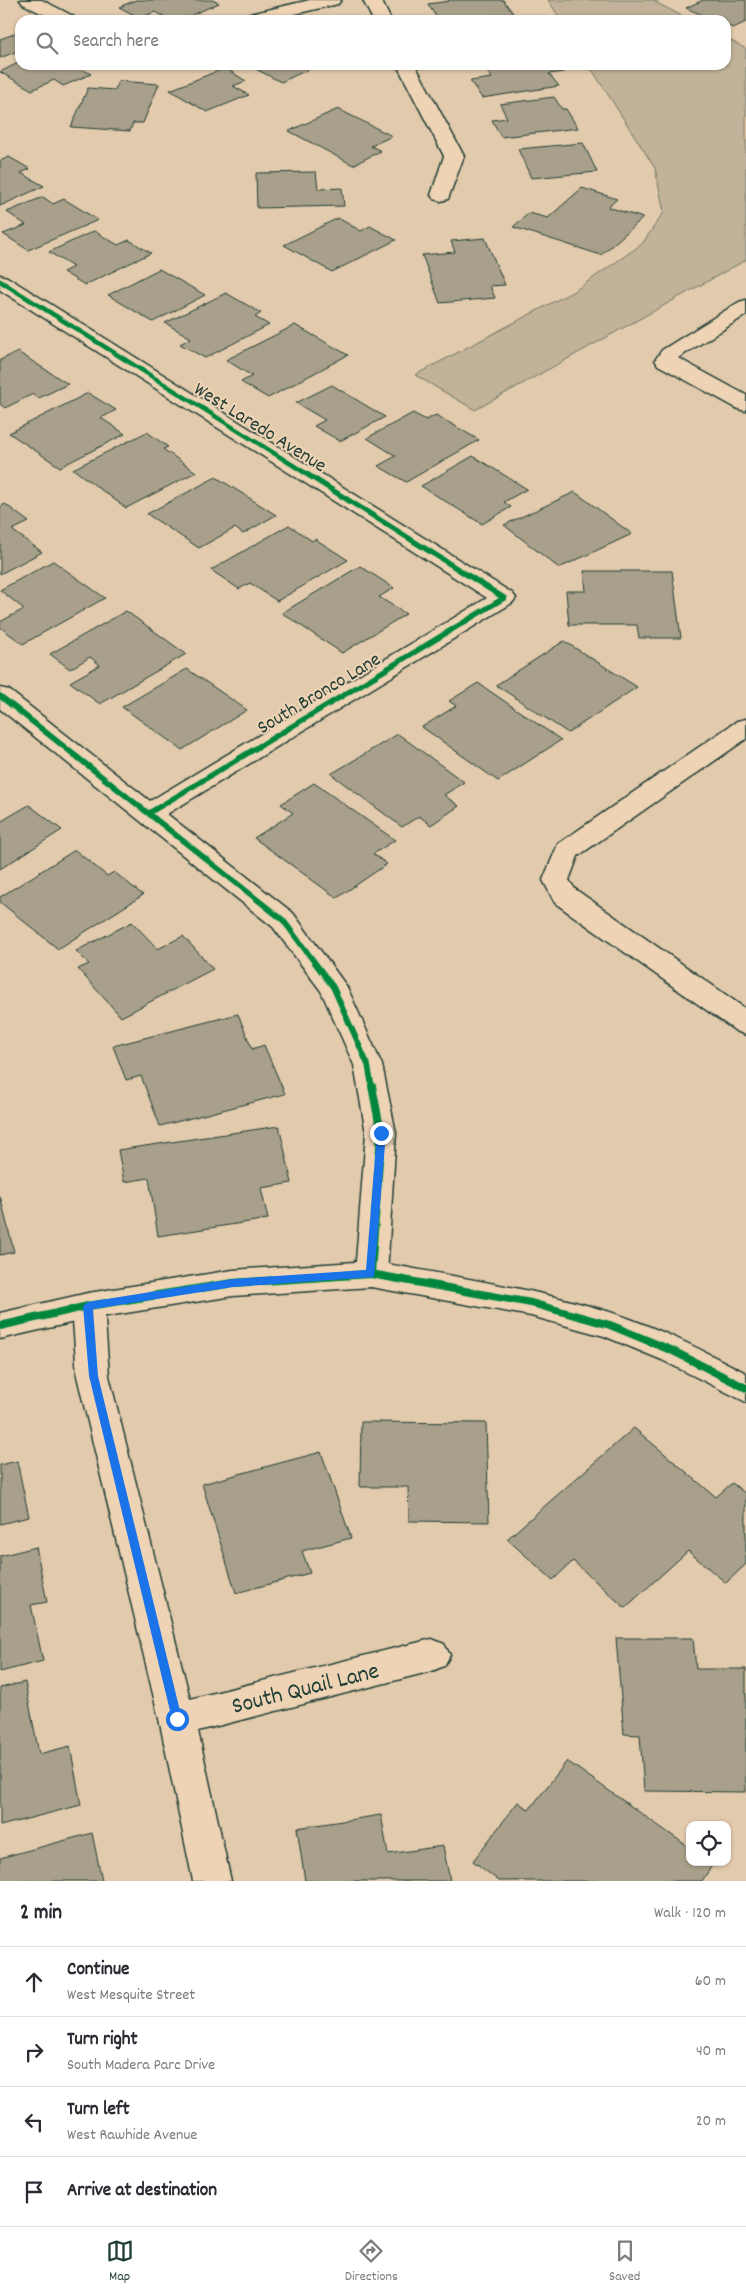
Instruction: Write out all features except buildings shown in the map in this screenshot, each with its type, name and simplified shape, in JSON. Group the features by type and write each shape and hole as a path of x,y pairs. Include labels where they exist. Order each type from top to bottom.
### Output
{"street":[{"path":"30,0 58,15"},
{"path":"268,15 332,0"},
{"path":"372,0 380,15"},
{"path":"409,70 454,156 442,195"},
{"name":"West Laredo Avenue","path":"0,281 504,598"},
{"path":"746,306 670,354 666,360 746,404"},
{"name":"South Bronco Lane","path":"150,812 504,598"},
{"path":"0,696 150,812 284,920 332,987 368,1065 381,1133 371,1274"},
{"path":"746,727 567,851 556,880 565,896 746,1024"},
{"path":"0,1326 88,1306 233,1283 371,1274 531,1303 610,1325 673,1351 746,1388"},
{"path":"88,1306 93,1376 177,1719 212,1881"},
{"name":"South Quail Lane","path":"177,1719 432,1655"}],"shaded area":[{"path":"548,0 659,0 655,2 680,15 558,15"},
{"path":"731,41 746,49 746,260 475,410 415,375 576,290 642,244 664,212 655,168 592,70 731,70"}],"cycle path":[{"path":"0,281 504,598 149,813"},
{"path":"0,696 283,920 333,987 368,1065 381,1133 371,1274"},
{"path":"0,1326 88,1306 233,1283 371,1274 531,1303 610,1325 673,1351 746,1388"}],"route":[{"path":"177,1719 93,1376 88,1306 233,1283 371,1274 381,1133"}]}
